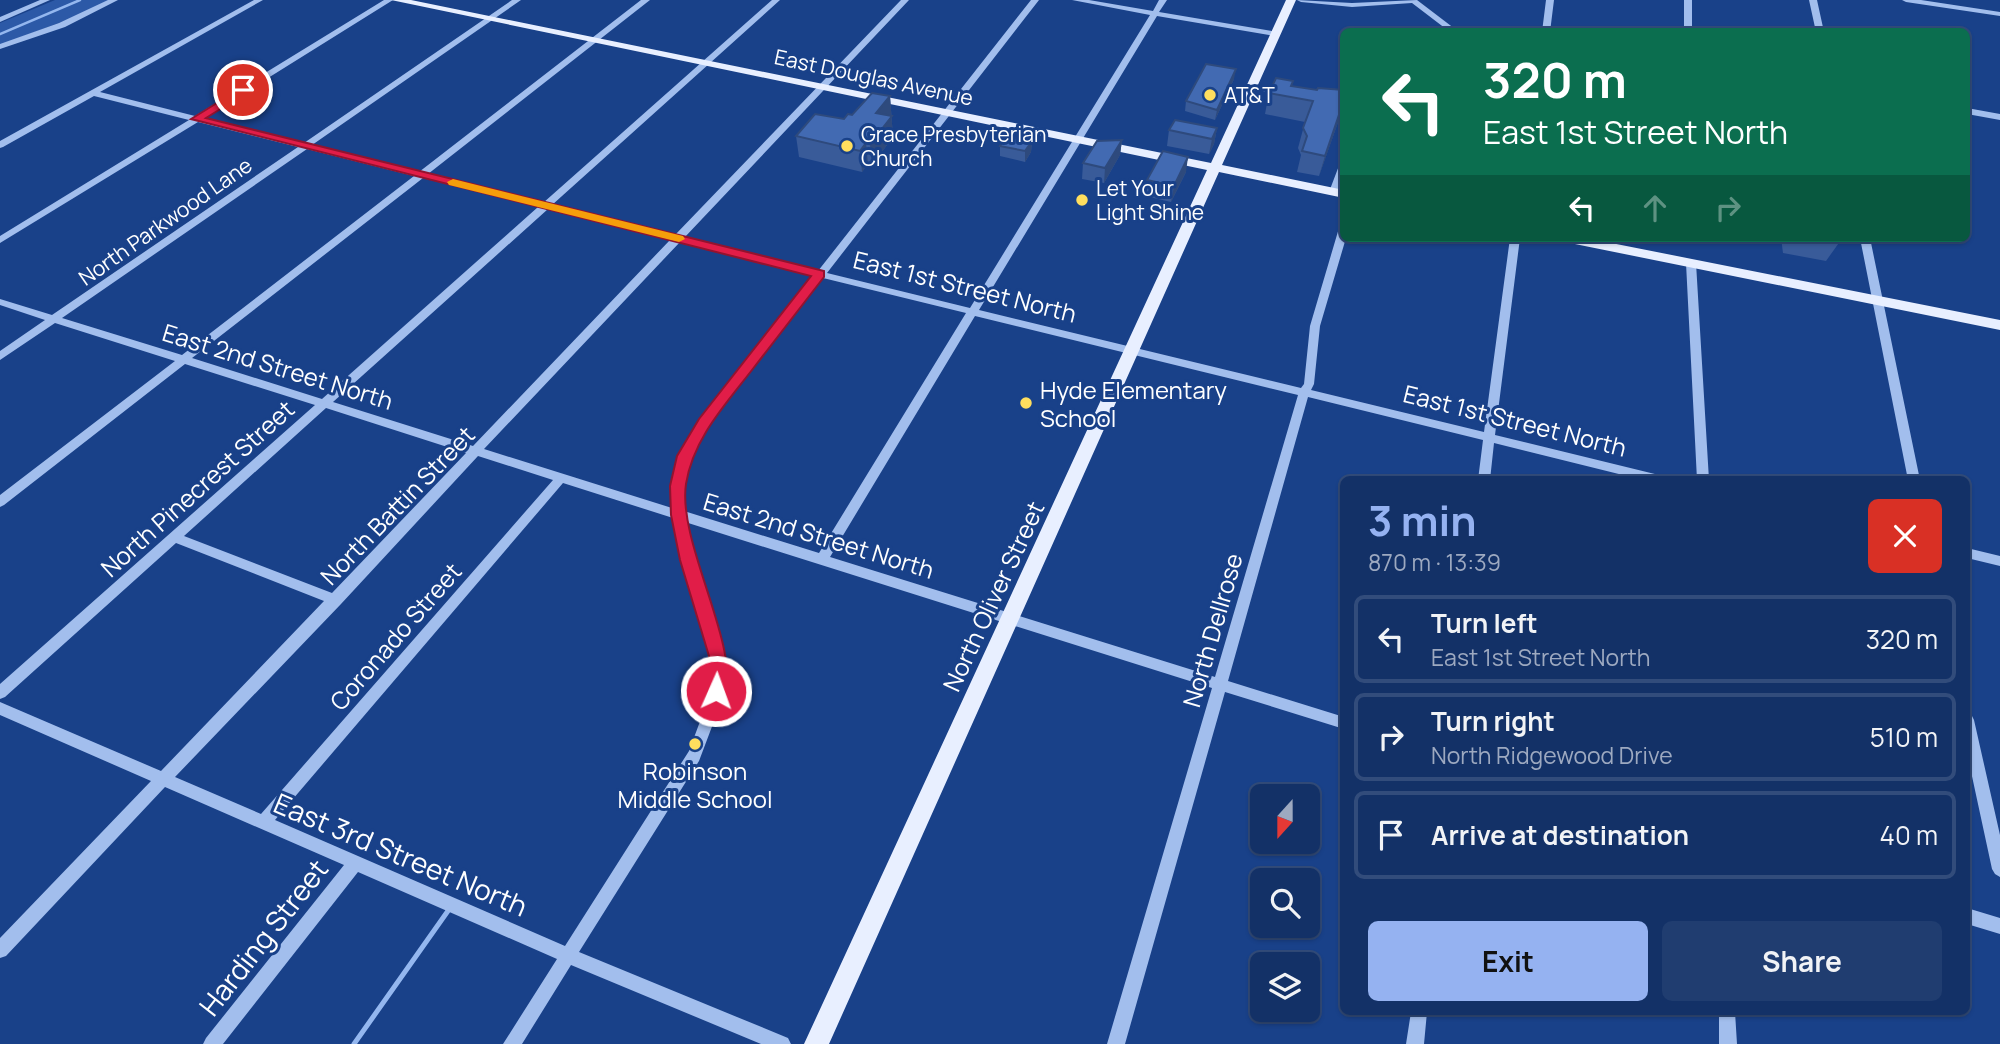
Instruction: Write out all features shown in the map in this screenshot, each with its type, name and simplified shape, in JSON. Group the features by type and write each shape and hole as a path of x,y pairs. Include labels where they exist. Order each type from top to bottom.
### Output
{"main road":[{"name":"East Douglas Avenue","path":"396,0 1339,193"},
{"name":"North Oliver Street","path":"816,1044 1291,0"},
{"path":"1589,242 2000,325"}],"street":[{"path":"0,20 46,0"},
{"path":"0,47 62,25 114,0"},
{"path":"0,145 259,0"},
{"path":"0,240 389,0"},
{"name":"North Parkwood Lane","path":"0,356 517,0"},
{"path":"0,502 646,0"},
{"name":"North Pinecrest Street","path":"0,693 776,0"},
{"name":"North Battin Street","path":"0,950 905,0"},
{"path":"512,1044 694,756 711,722 718,656 688,560 679,515 677,486 685,456 697,434 819,274 1035,0"},
{"path":"1076,0 1275,34"},
{"path":"821,560 1163,0"},
{"path":"1301,0 1352,5 1412,0 1450,28"},
{"path":"1546,28 1550,0"},
{"path":"1688,0 1688,28"},
{"path":"1813,0 1819,28"},
{"path":"1906,0 2000,14"},
{"path":"1252,87 1292,95"},
{"name":"East 1st Street North","path":"93,93 1647,476"},
{"path":"1970,112 2000,117"},
{"name":"North Dellrose","path":"1116,1044 1304,392 1309,384 1315,327 1340,242"},
{"path":"1485,476 1515,242"},
{"path":"1866,242 1913,476"},
{"path":"1691,263 1703,476"},
{"name":"East 2nd Street North","path":"0,302 1340,722"},
{"name":"Coronado Street","path":"263,823 561,478"},
{"path":"174,537 336,600"},
{"path":"1970,554 2000,562"},
{"name":"East 3rd Street North","path":"0,708 568,955 782,1044"},
{"path":"1970,734 2000,869"},
{"name":"Harding Street","path":"212,1044 355,863"},
{"path":"1970,917 2000,926"},
{"path":"1415,1044 1419,1015"},
{"path":"1727,1015 1728,1044"}],"shaded area":[{"path":"55,0 110,0 72,18 0,45 0,23"}],"building":[{"name":"AT&T","path":"1206,64 1236,69 1217,110 1186,101"},
{"path":"1276,78 1293,81 1291,86 1340,90 1340,112 1325,156 1302,151 1307,136 1303,128 1313,101 1269,93"},
{"path":"872,93 890,96 876,113 892,116 870,144 866,143 860,151 796,136 815,114 844,119 848,114 852,115"},
{"path":"1175,120 1217,128 1212,139 1169,130"},
{"path":"1007,136 1032,141 1025,151 1000,146"},
{"path":"1122,140 1105,168 1083,163 1097,141"},
{"path":"1163,151 1188,157 1174,186 1147,180"}],"waterway":[{"path":"0,34 80,0"},
{"path":"354,1044 450,908"}],"slow traffic":[{"path":"453,182 679,239"}],"place":[{"name":"AT&T","path":"1210,95"},
{"name":"Grace Presbyterian Church","path":"847,146"},
{"name":"Let Your Light Shine","path":"1082,200"},
{"name":"Hyde Elementary School","path":"1026,403"},
{"name":"Robinson Middle School","path":"695,744"}],"route":[{"path":"243,90 197,119 819,274 704,423 685,456 677,486 679,515 688,560 718,656 716,691"}]}
